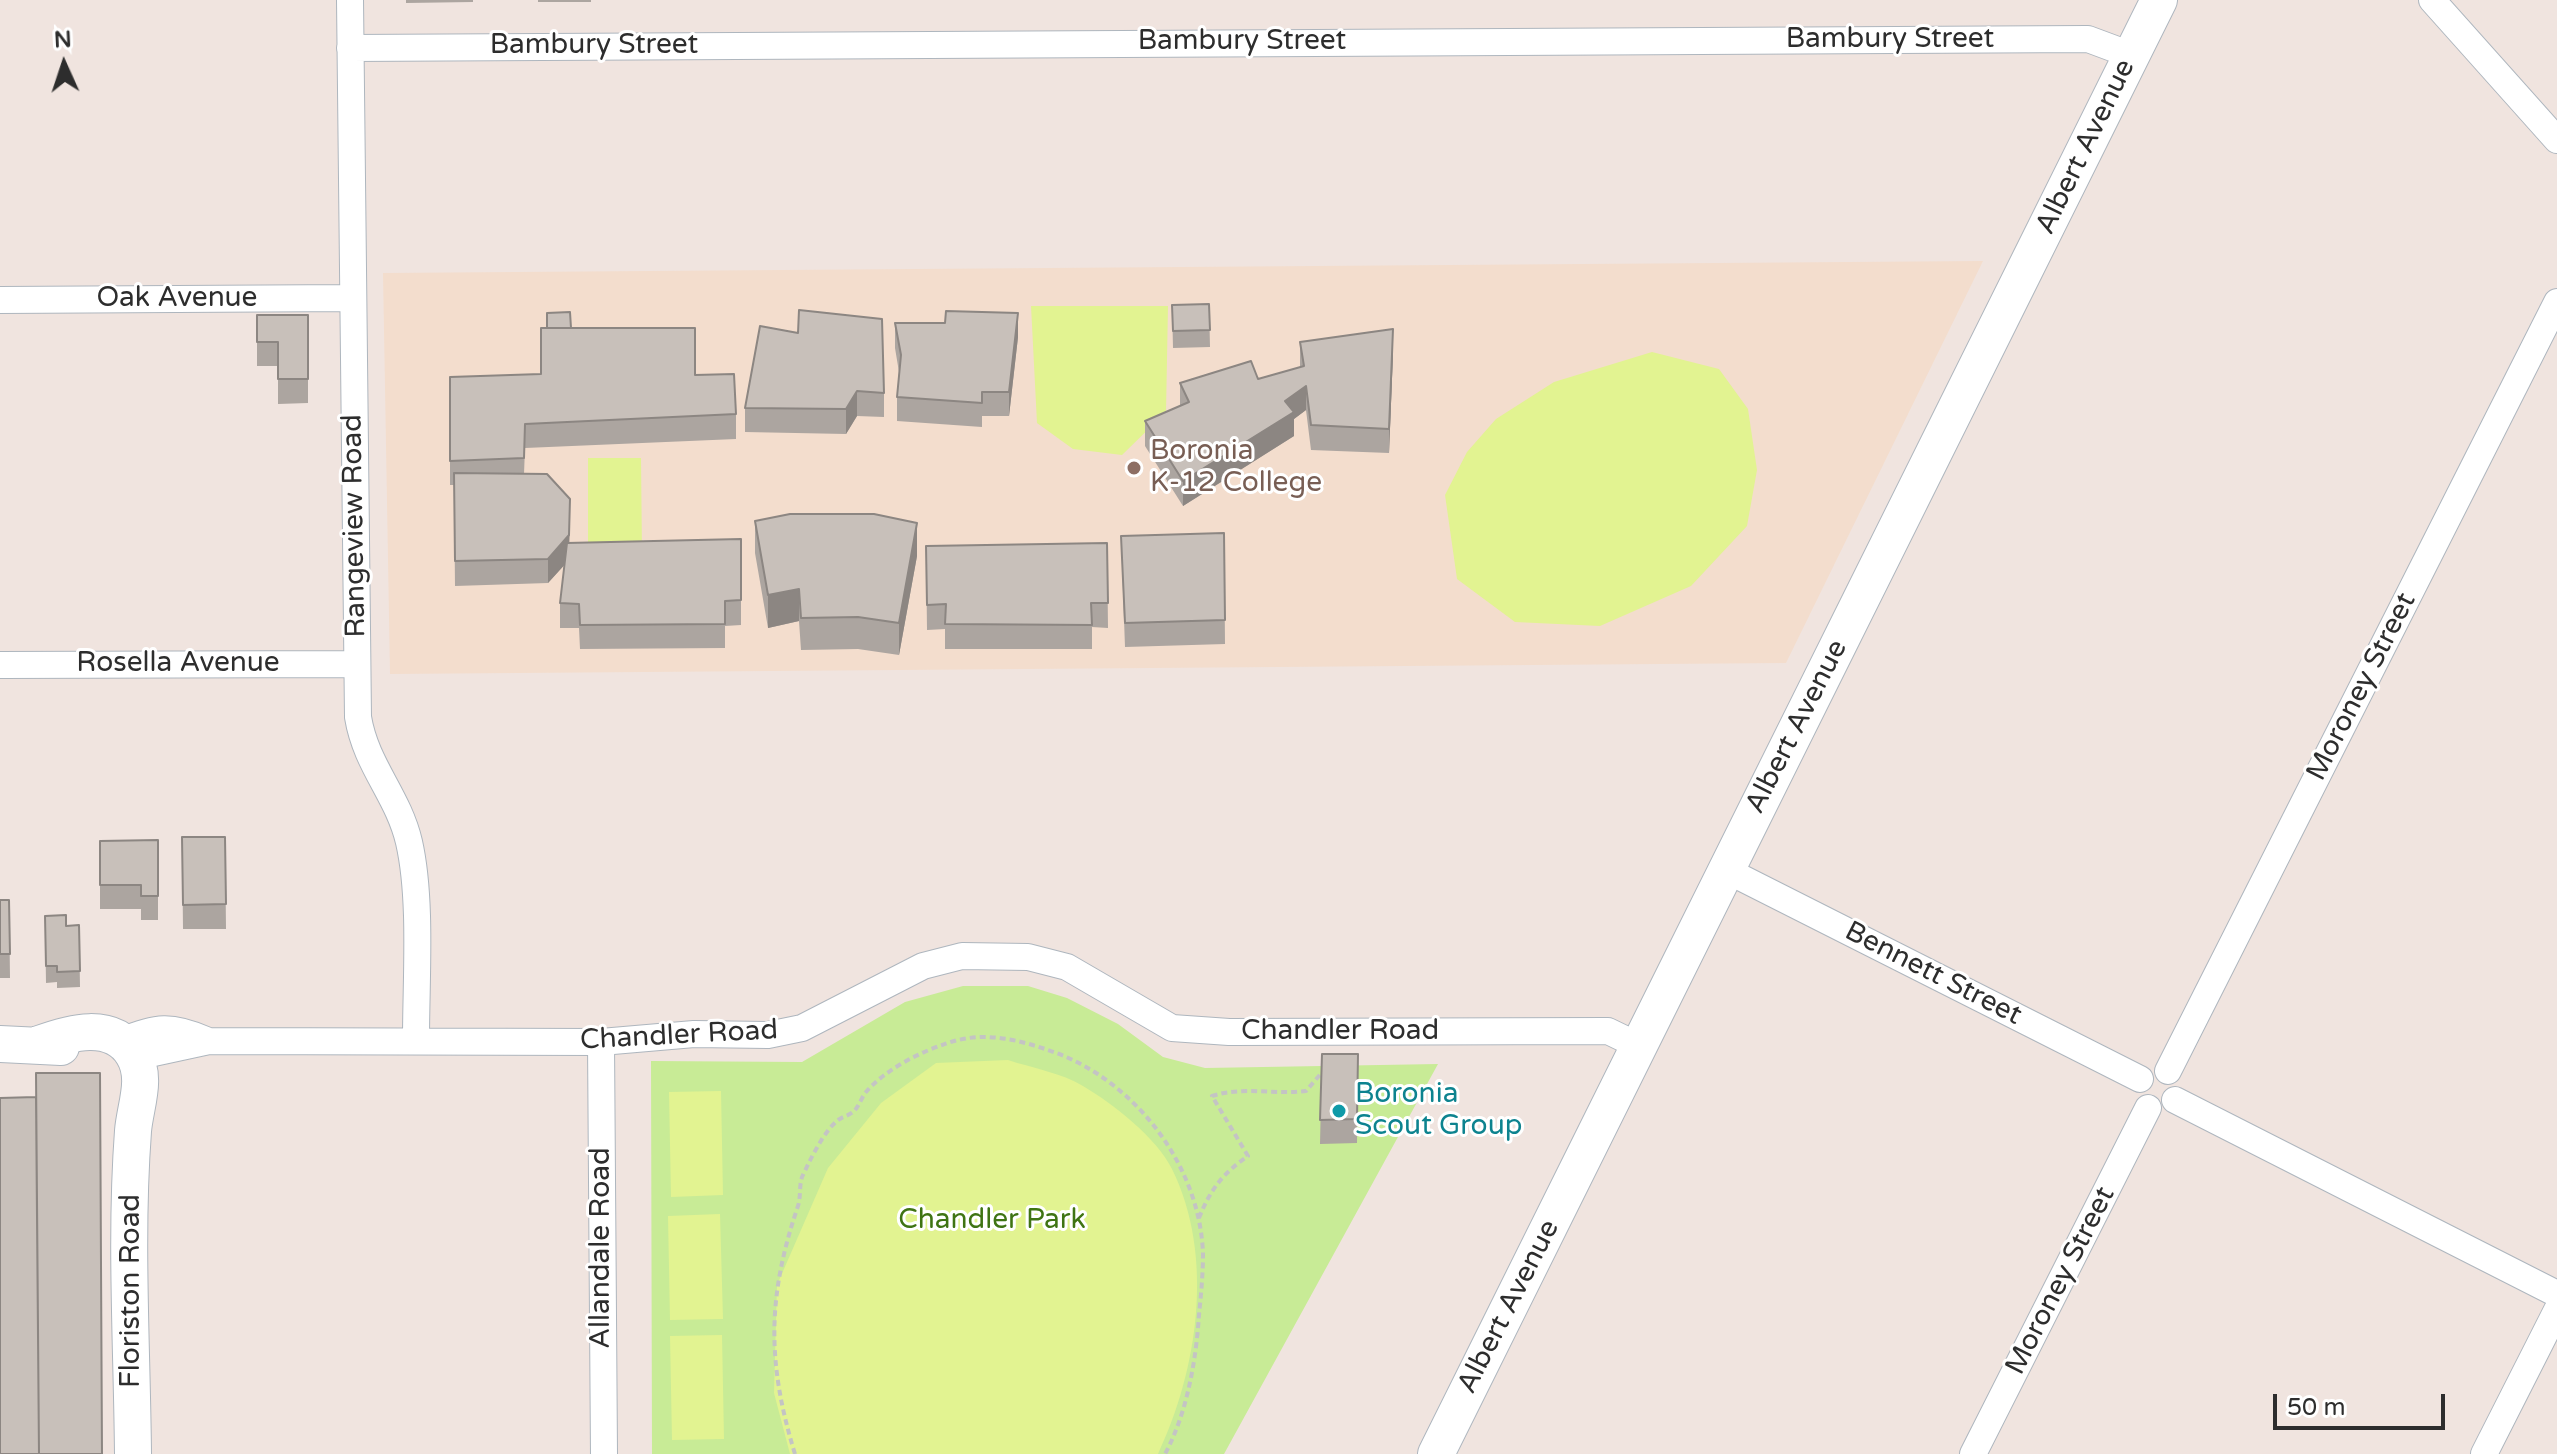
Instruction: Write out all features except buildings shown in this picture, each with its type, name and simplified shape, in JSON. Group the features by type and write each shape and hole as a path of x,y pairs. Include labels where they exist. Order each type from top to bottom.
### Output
{"main road":[{"name":"Albert Avenue","path":"1436,1454 2159,0"},
{"path":"0,1044 39,1044 84,1052 122,1053"},
{"name":"Floriston Road","path":"122,1053 119,1080 133,1128 133,1454"}],"street":[{"name":"Rangeview Road","path":"350,0 357,664 362,745 392,795 409,843 416,1039"},
{"path":"2432,0 2557,140"},
{"name":"Bambury Street","path":"350,48 2088,39 2131,55"},
{"name":"Oak Avenue","path":"0,300 353,298"},
{"name":"Moroney Street","path":"2168,1071 2557,302"},
{"name":"Rosella Avenue","path":"0,665 357,664"},
{"name":"Bennett Street","path":"1726,870 2140,1079"},
{"name":"Chandler Road","path":"122,1053 143,1032 170,1029 180,1029 209,1041 416,1039 601,1042 694,1034 768,1035 802,1028 923,966 962,956 1028,957 1067,967 1172,1028 1329,1032 1608,1031 1639,1046"},
{"name":"Allandale Road","path":"601,1042 604,1454"},
{"path":"2152,1069 2168,1071 2178,1084 2175,1100 2163,1110 2148,1108 2137,1095 2140,1079 2152,1069"},
{"path":"2175,1100 2557,1294"},
{"name":"Moroney Street","path":"1973,1454 2148,1108"},
{"path":"2484,1454 2557,1310"}],"path":[{"path":"1198,1221 1207,1198 1226,1171 1248,1156 1212,1096 1232,1089 1283,1094 1306,1091 1328,1062 1329,1032"},
{"path":"795,1454 775,1380 773,1318 777,1279 802,1195 801,1180 835,1122 854,1112 867,1092 886,1074 918,1055 951,1042 980,1037 1017,1039 1093,1070 1137,1106 1158,1130 1183,1177 1198,1221 1203,1253 1198,1340 1176,1433 1165,1454"}],"shaded area":[{"name":"Boronia K-12 College","path":"1983,261 1786,663 390,674 383,273"}],"green space":[{"path":"1031,306 1168,306 1166,412 1122,455 1073,449 1037,423"},
{"path":"1652,352 1719,369 1748,409 1757,470 1747,526 1691,586 1600,626 1515,622 1457,579 1445,495 1467,452 1496,419 1554,382"},
{"path":"588,458 641,458 642,554 588,556"},
{"name":"Chandler Park","path":"963,986 1028,986 1067,998 1118,1024 1163,1057 1205,1068 1438,1064 1224,1454 652,1454 651,1061 802,1062 905,1002"},
{"path":"1008,1060 1075,1081 1120,1112 1165,1157 1185,1203 1194,1238 1196,1313 1183,1386 1158,1454 790,1454 774,1393 777,1285 828,1168 881,1103 936,1063"},
{"path":"721,1091 723,1195 671,1197 669,1092"},
{"path":"720,1214 723,1319 670,1320 668,1216"},
{"path":"722,1335 724,1439 672,1440 670,1336"}],"place":[{"name":"Boronia K-12 College","path":"1134,468"},
{"name":"Boronia Scout Group","path":"1339,1111"}]}
